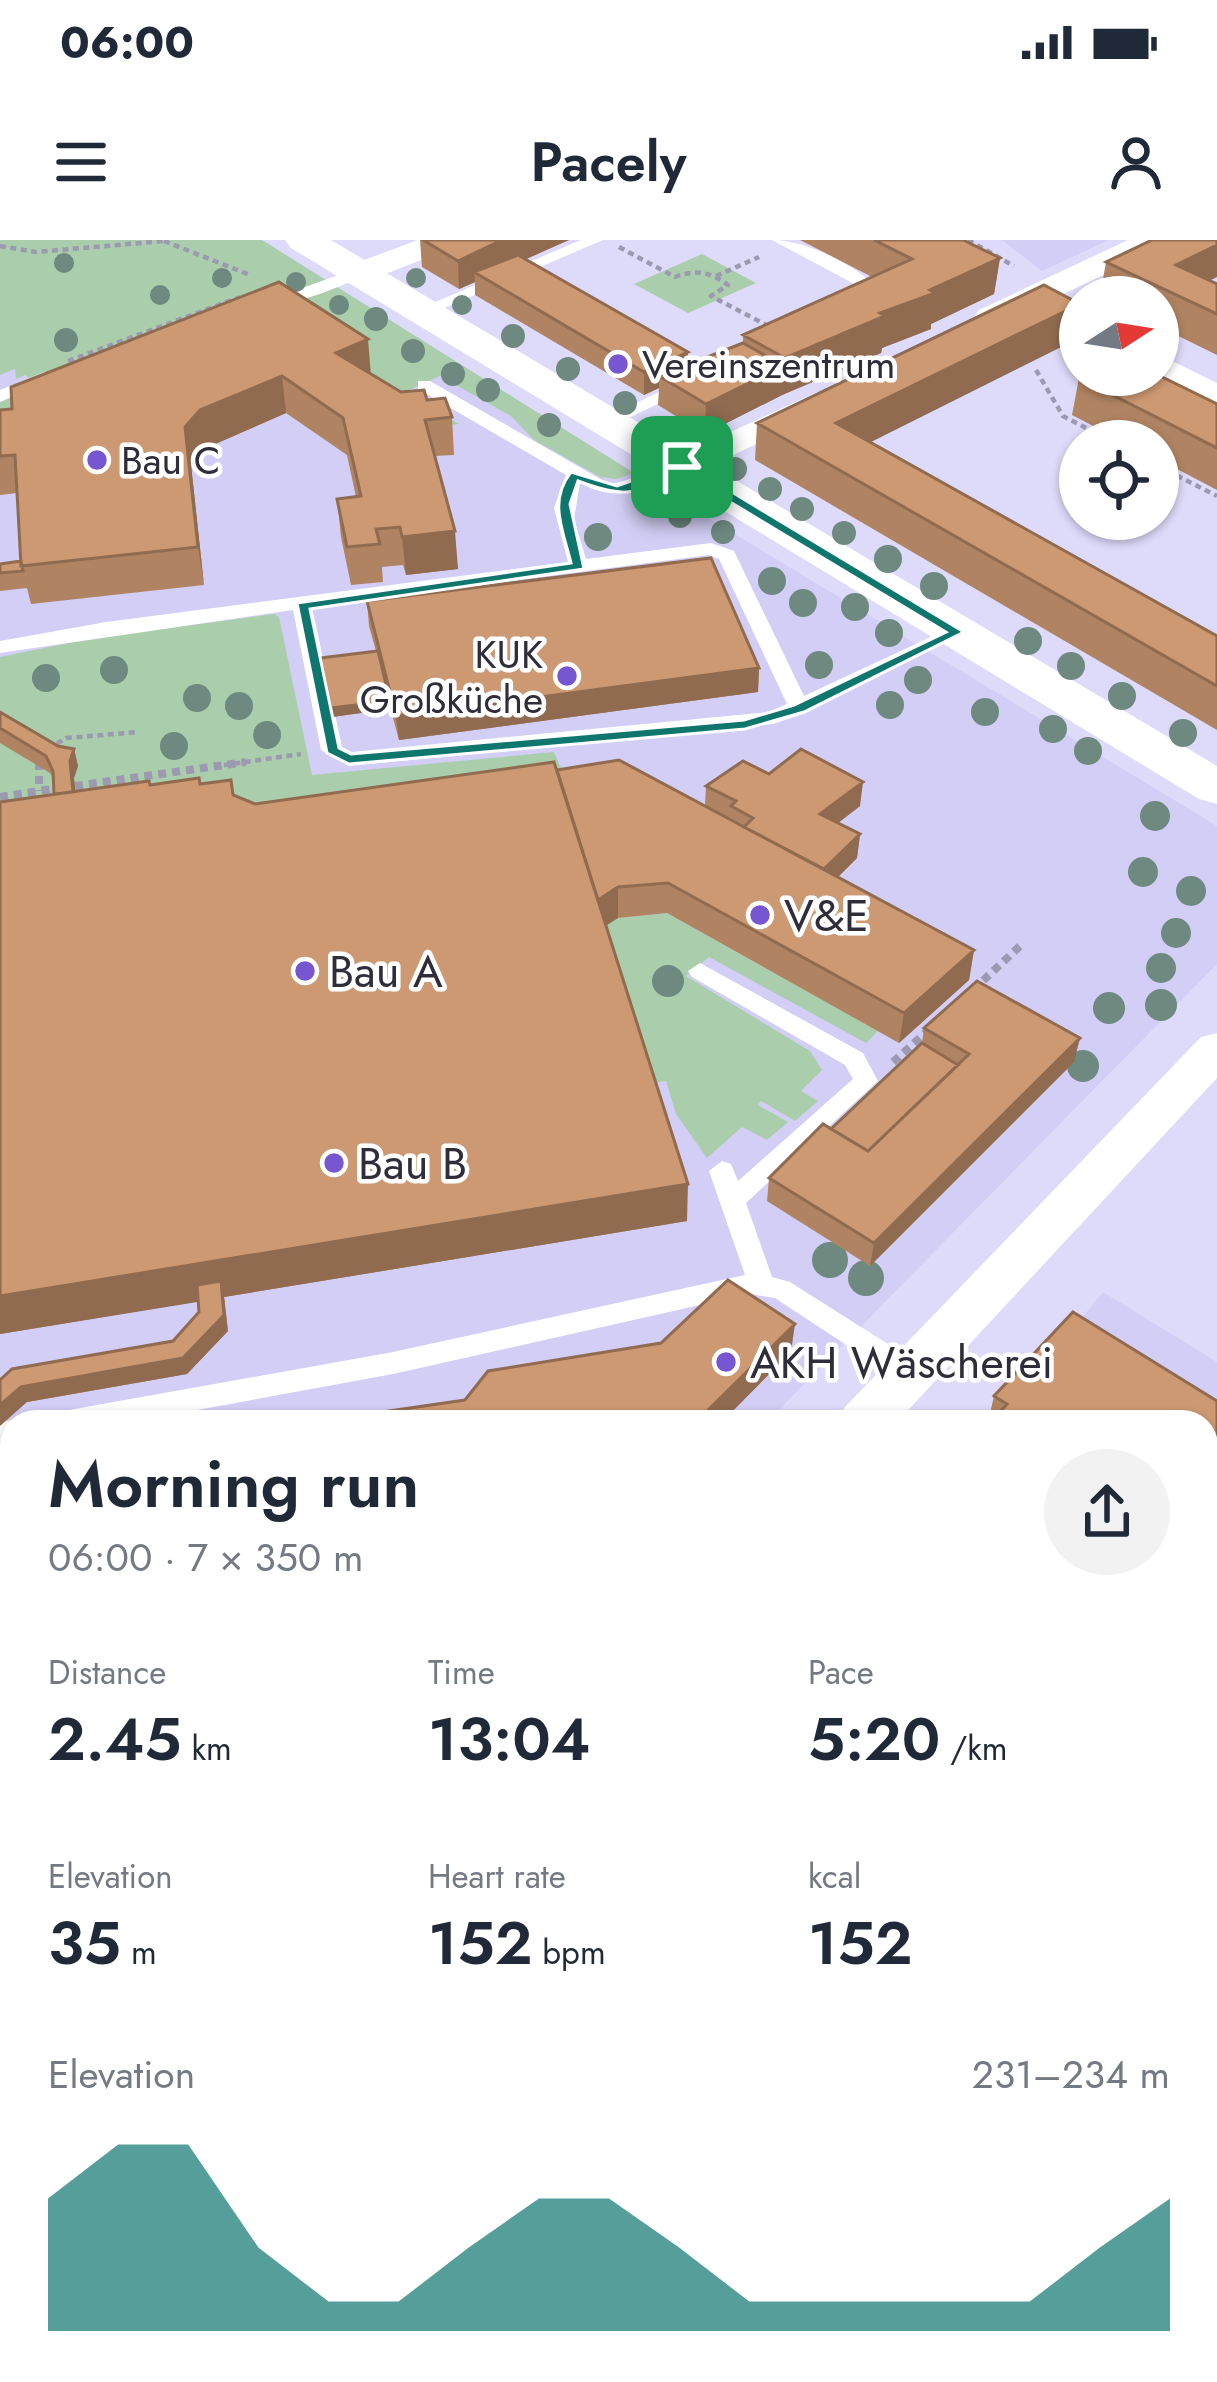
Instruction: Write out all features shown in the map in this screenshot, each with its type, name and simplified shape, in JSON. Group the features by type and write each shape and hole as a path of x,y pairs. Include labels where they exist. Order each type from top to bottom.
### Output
{"street":[{"path":"304,240 1217,788"},
{"path":"359,274 446,240"},
{"path":"951,336 1015,282 1153,240"},
{"path":"1015,282 1059,310"},
{"path":"1179,376 1217,397"},
{"path":"682,467 847,387"},
{"path":"876,1410 1217,1049"}],"lane":[{"path":"422,311 595,240"},
{"path":"784,242 864,282 876,296 791,339"},
{"path":"245,298 298,295 359,274"},
{"path":"0,397 62,366"},
{"path":"606,422 708,376"},
{"path":"424,385 575,475 616,490 637,487 682,467"},
{"path":"575,475 566,487 563,504 579,566"},
{"path":"0,647 106,628 711,549 727,555 799,708"},
{"path":"302,606 332,750 349,759 745,724 799,708 957,632"},
{"path":"700,971 854,1059 866,1082 730,1204"},
{"path":"722,1171 761,1283"},
{"path":"135,1410 393,1363 761,1283 781,1289 911,1373"}],"path":[{"path":"606,240 675,277 699,270 716,276 728,285 711,296 791,339"},
{"path":"968,240 1015,282"},
{"path":"0,246 36,252 164,241 253,276"},
{"path":"716,276 784,242"},
{"path":"62,366 245,298"},
{"path":"1036,370 1063,416 1071,420"},
{"path":"1179,476 1217,496"},
{"path":"39,791 39,760 52,743 138,733"},
{"path":"75,786 332,750"},
{"path":"0,797 58,788"},
{"path":"970,992 1020,946"},
{"path":"904,1052 938,1022"}],"shaded area":[{"path":"0,240 262,240 634,473 1217,826 1217,964 779,1410 0,1410"},
{"path":"1002,240 1109,240 1042,271"},
{"path":"1103,1292 1217,1362 1217,1410 1189,1410 1072,1330"}],"green space":[{"path":"0,240 262,240 634,473 616,479 600,477 534,440 511,416 440,376 405,392 459,424 404,429 340,390 0,420 0,401 37,384 25,375 16,379 15,369 0,375"},
{"path":"702,254 756,283 688,313 634,284"},
{"path":"279,617 312,775 554,752 570,788 0,853 0,657 93,638"},
{"path":"667,913 878,1031 866,1043 709,957 686,976 810,1051 822,1070 801,1091 818,1101 795,1121 761,1101 758,1105 788,1122 767,1140 742,1127 707,1158 676,1114 666,1081 644,1084 598,931 618,918"}],"building":[{"path":"423,240 502,240 458,261"},
{"path":"874,240 963,240 1000,258 930,290 935,293 785,358 743,335 912,259"},
{"path":"1152,240 1217,240 1217,245 1176,265 1217,284 1217,314 1179,296 1179,276 1136,276 1106,262"},
{"path":"518,255 688,352 644,372 474,272"},
{"path":"279,282 368,339 336,353 401,392 424,390 427,400 445,398 452,417 425,420 455,531 402,537 400,527 376,529 380,544 347,547 337,499 361,496 343,418 282,376 200,410 185,427 198,547 21,566 15,455 0,456 0,410 12,409 11,387"},
{"path":"1044,285 1059,293 1059,314 836,423 1217,636 1217,686 757,423"},
{"path":"743,343 784,366 706,404 659,376"},
{"path":"1179,385 1217,404 1217,448 1179,429 1179,420 1162,420 1114,396 1179,396"},
{"name":"KUK Großküche","path":"711,558 759,668 396,716 367,601"},
{"path":"21,561 23,571 0,573 0,564"},
{"path":"378,651 390,701 331,708 320,658"},
{"path":"0,712 58,746 74,749 70,761 73,792 54,794 53,771 46,756 0,728"},
{"path":"801,749 863,782 820,814 860,834 824,869 744,827 753,818 731,806 736,801 706,786 743,761 769,774"},
{"name":"V&E","path":"619,760 974,950 904,1013 668,883 618,887 598,900 557,770"},
{"path":"554,762 688,1184 0,1296 0,802 199,778 200,784 231,780 233,795 255,804"},
{"path":"977,981 1080,1038 874,1243 769,1178 823,1124 868,1151 969,1054 924,1028"},
{"path":"922,1043 958,1065 868,1151 831,1129"},
{"path":"728,1280 795,1324 708,1410 396,1410 465,1400 488,1371 661,1343"},
{"path":"221,1281 224,1315 183,1358 21,1387 0,1405 0,1380 12,1369 173,1341 199,1312 197,1285"},
{"path":"1073,1312 1217,1401 1217,1410 1002,1410 1007,1404 994,1396"}],"place":[{"name":"Vereinszentrum","path":"618,364"},
{"name":"Bau C","path":"97,460"},
{"name":"KUK Großküche","path":"567,676"},
{"name":"V&E","path":"760,915"},
{"name":"Bau A","path":"305,971"},
{"name":"Bau B","path":"334,1163"},
{"name":"AKH Wäscherei","path":"726,1362"}],"route":[{"path":"682,467 957,632 799,708 745,724 349,759 332,750 302,606 579,566 563,504 566,487 575,475 616,490 637,487 682,467"}]}
